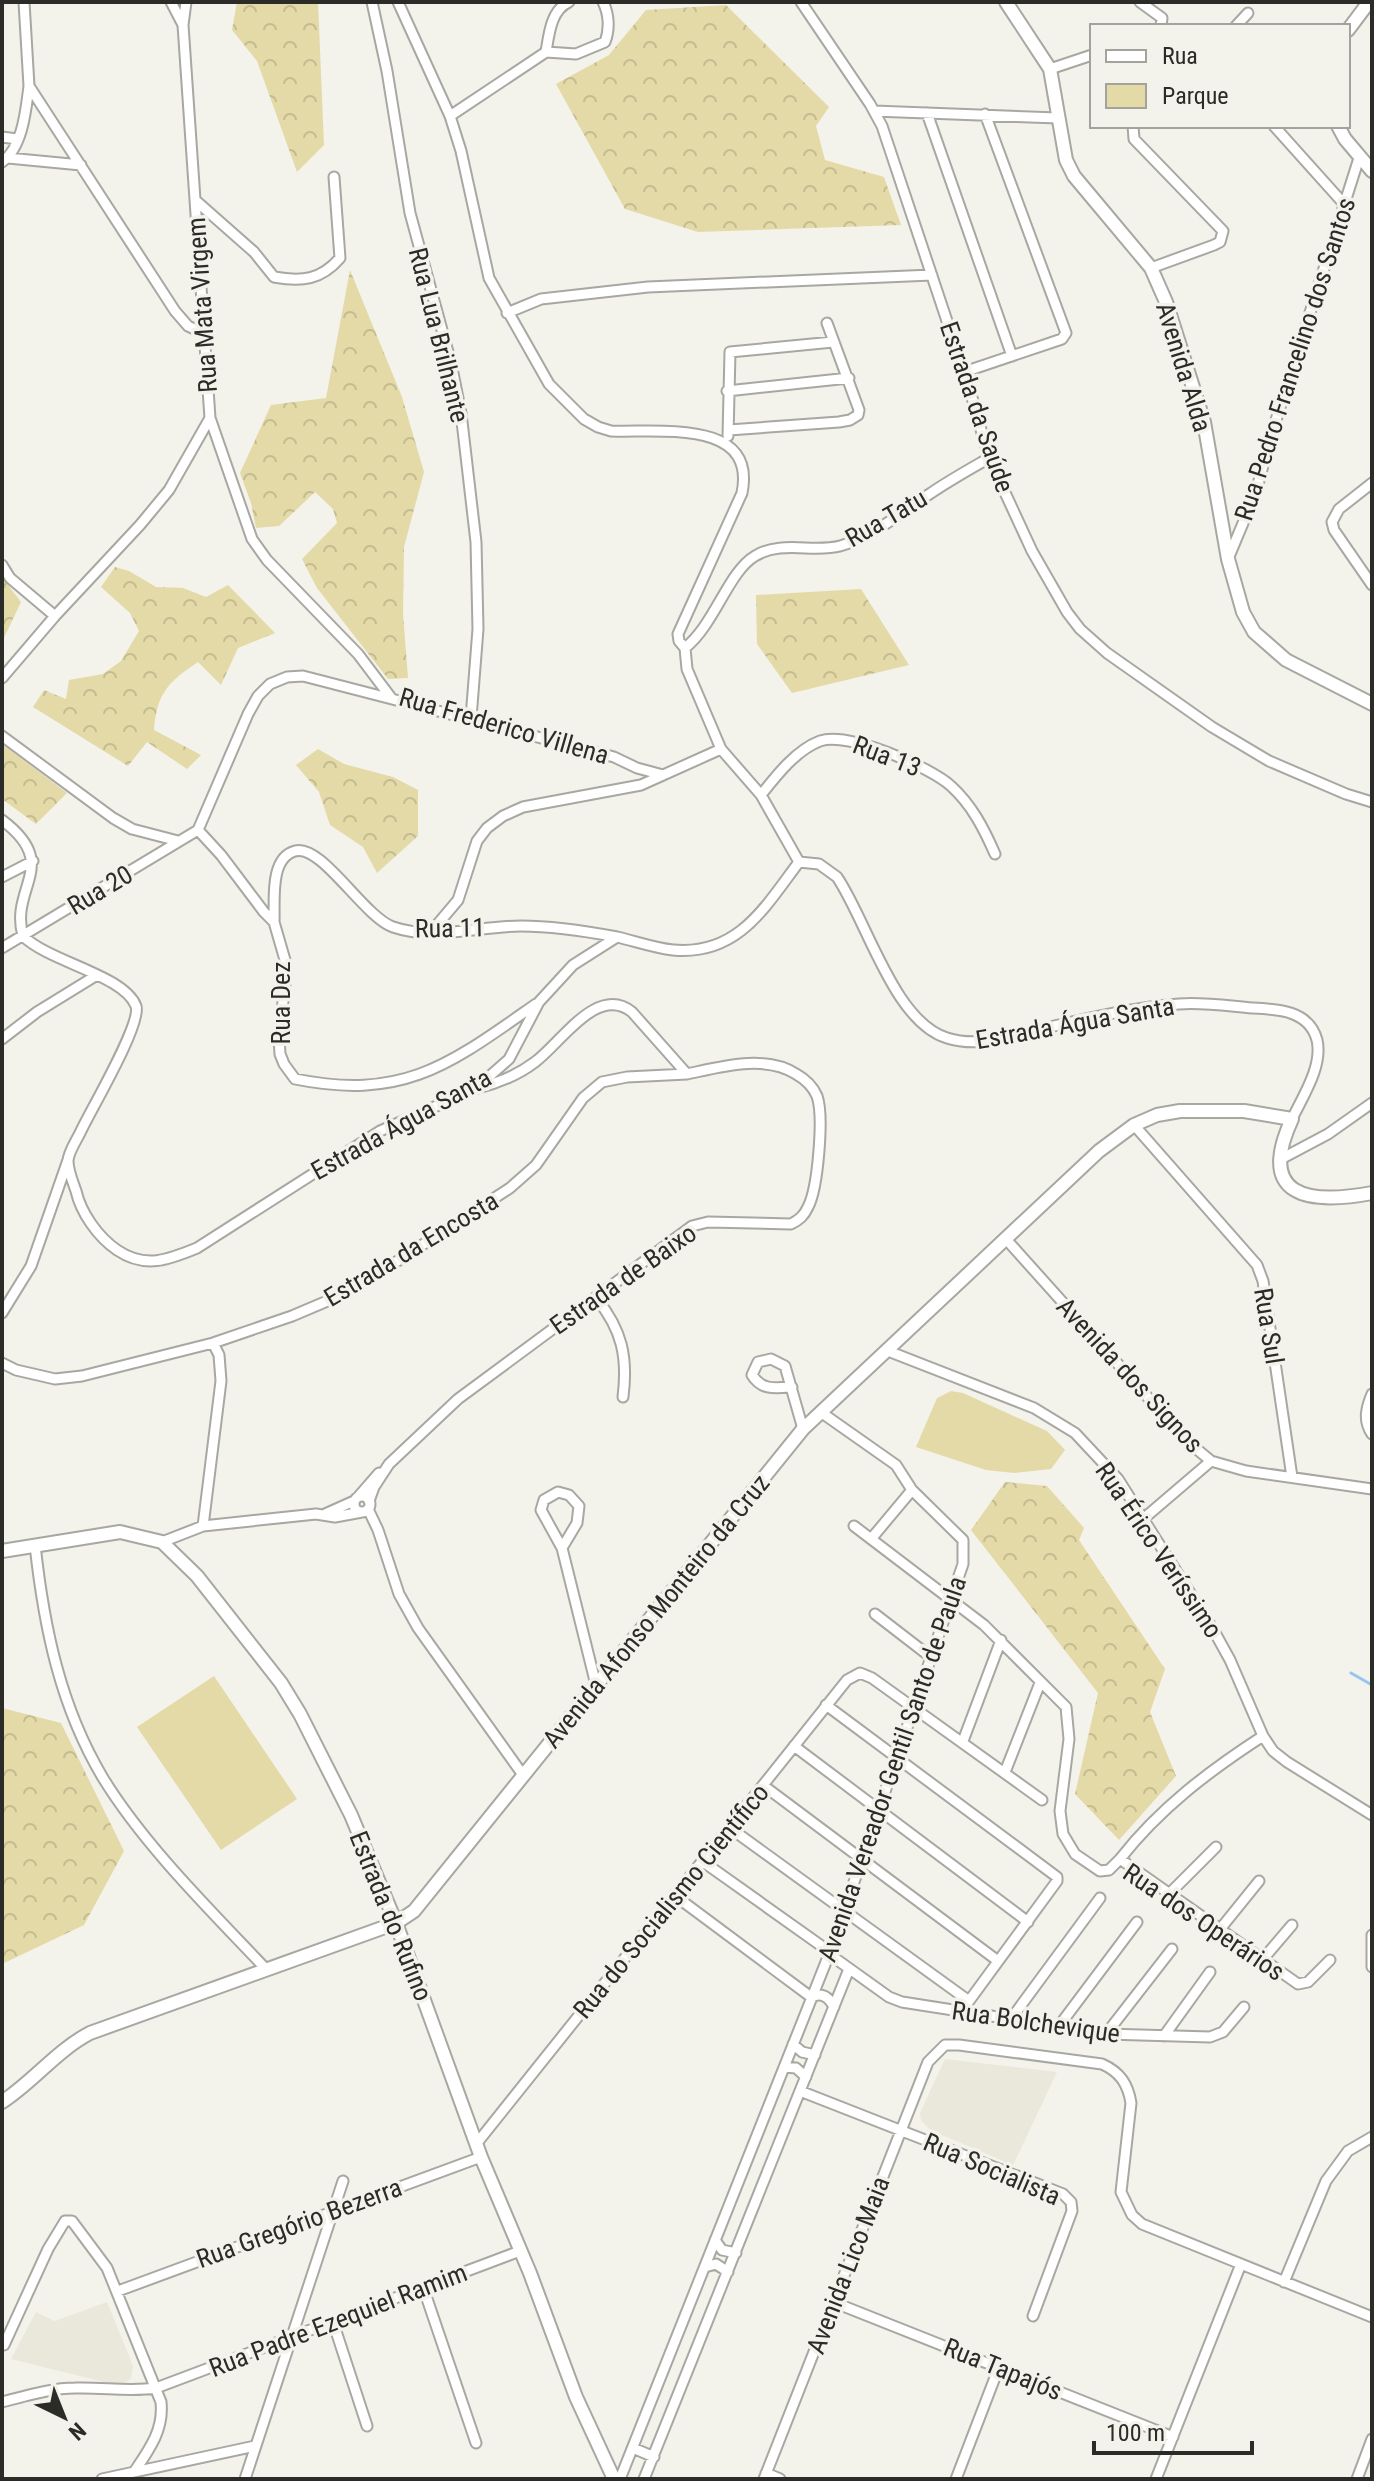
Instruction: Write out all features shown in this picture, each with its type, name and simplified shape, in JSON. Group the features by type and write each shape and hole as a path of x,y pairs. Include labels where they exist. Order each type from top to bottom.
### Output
{"street":[{"path":"24,2 29,86 25,118 5,160 81,165"},
{"path":"171,2 183,25"},
{"name":"Rua Mata Virgem","path":"2,678 169,490 210,418 183,25 186,2"},
{"name":"Rua Lua Brilhante","path":"372,2 387,71 410,213 451,363 461,413 476,542 478,629 471,718"},
{"path":"398,2 450,116 461,151 489,278 549,384 566,403 598,427 611,431 699,434 727,443 743,464 745,477 742,493 678,634 685,648 687,669 721,749 761,795 799,862 757,918 739,934 718,945 698,950 671,950 617,937"},
{"path":"546,52 551,25 561,5 569,2"},
{"name":"Estrada da Saúde","path":"801,2 882,126 964,372 989,458 1032,551 1055,593 1080,629 1107,653 1212,727 1269,761 1372,802"},
{"name":"Avenida Alda","path":"1006,2 1050,69 1066,160 1074,176 1151,268 1166,302 1204,422 1228,559 1243,612 1254,632 1269,647 1313,675 1372,704"},
{"path":"1140,2 1159,14 1161,24"},
{"path":"1350,27 1369,2"},
{"path":"450,116 546,52 576,54 605,42 609,32 606,3"},
{"path":"1238,24 1248,13"},
{"path":"1050,69 1090,56"},
{"path":"29,86 175,311 188,326 203,333"},
{"path":"874,111 1058,118"},
{"path":"927,113 1012,356"},
{"path":"964,372 1062,339 1066,333 985,114"},
{"path":"1133,128 1134,139 1223,231 1220,242 1151,268"},
{"path":"1276,128 1344,204"},
{"path":"1339,128 1359,158 1372,171"},
{"path":"2,137 17,139"},
{"name":"Rua Pedro Francelino dos Santos","path":"1228,559 1256,492 1359,158"},
{"path":"195,200 254,252 274,277 296,281 313,279 329,271 340,258 334,177"},
{"path":"507,313 541,299 648,287 932,275"},
{"path":"729,430 850,420 858,415 849,378 827,323"},
{"path":"727,443 728,356 734,350 833,342"},
{"path":"727,391 849,378"},
{"name":"Rua Frederico Villena","path":"210,418 252,539 267,560 358,654 392,699 614,757 663,775"},
{"name":"Rua Tatu","path":"685,648 703,632 743,566 754,556 767,550 842,545 861,537 989,458"},
{"path":"1372,483 1339,509 1332,522 1334,530 1372,585"},
{"path":"2,565 10,578 55,616"},
{"path":"198,830 248,714 258,696 270,684 287,677 303,676 392,699"},
{"path":"2,736 113,818 132,829 178,841"},
{"name":"Rua 13","path":"761,795 780,772 819,741 837,738 856,740 938,776 951,786 981,824 995,854"},
{"path":"431,932 458,900 477,841 487,828 503,816 523,807 641,785 721,749"},
{"path":"2,820 21,837 33,861 21,915 23,936 43,952 97,975 129,996 136,1007 137,1019 68,1160 31,1266 2,1313"},
{"name":"Rua 20","path":"2,948 198,830"},
{"name":"Rua Dez","path":"198,830 274,922 286,974 280,1054 295,1079 341,1086 381,1085 419,1075 455,1059 539,1002"},
{"name":"Rua 11","path":"274,922 280,861 295,850 305,850 318,858 376,917 390,926 431,932 518,926 567,928 617,937"},
{"path":"2,877 33,861"},
{"name":"Estrada Água Santa","path":"799,862 819,864 837,877 910,1013 945,1038 966,1042 990,1040 1087,1019 1179,1004 1265,1009 1289,1012 1302,1018 1313,1029 1318,1057 1283,1137 1279,1160"},
{"name":"Estrada Água Santa","path":"68,1160 78,1201 100,1234 114,1248 131,1258 150,1263 197,1248 380,1131 475,1089 509,1059 539,1002 573,965 617,937"},
{"path":"2,1039 37,1012 97,975"},
{"path":"475,1089 499,1083 531,1066 581,1019 609,1004 622,1004 632,1012 687,1074"},
{"name":"Estrada de Baixo","path":"162,1542 203,1526 325,1514 357,1499 370,1480 458,1399 700,1222 791,1224 800,1220 810,1204 820,1129 816,1093 807,1081 782,1067 760,1064 733,1064 687,1074"},
{"name":"Estrada da Encosta","path":"2,1363 16,1370 55,1379 82,1376 213,1343 292,1316 373,1277 510,1188 536,1165 583,1098 602,1082 627,1077 687,1074"},
{"path":"1372,1103 1328,1134 1279,1160 1284,1179 1300,1194 1311,1198 1372,1193"},
{"name":"Avenida Afonso Monteiro da Cruz","path":"2,2102 20,2090 58,2053 90,2033 396,1923 414,1911 803,1429 1099,1151 1134,1125 1157,1115 1202,1109 1244,1111 1292,1119"},
{"name":"Rua Sul","path":"1134,1125 1257,1265 1265,1292 1292,1477"},
{"name":"Avenida dos Signos","path":"1005,1238 1187,1441 1211,1461 1246,1471 1372,1489"},
{"path":"597,1299 619,1333 627,1373 623,1397"},
{"path":"203,1526 221,1381 219,1355 213,1343"},
{"name":"Rua Érico Veríssimo","path":"888,1351 1034,1408 1075,1433 1118,1479 1223,1647 1263,1736 1273,1751 1372,1815"},
{"path":"792,1387 803,1429"},
{"path":"1372,1394 1366,1414 1367,1427 1372,1434"},
{"name":"Avenida Vereador Gentil Santo de Paula","path":"620,2479 830,1953 963,1564 963,1540 912,1490 896,1465 822,1413"},
{"path":"1142,1520 1211,1461"},
{"name":"Estrada de Baixo","path":"325,1514 335,1517 366,1507 385,1469"},
{"path":"871,1539 912,1490"},
{"path":"562,1548 577,1523 579,1506 569,1495 558,1492 544,1500 541,1510 562,1548 596,1685"},
{"path":"357,1499 365,1496 366,1507 378,1530 399,1594 418,1628 523,1775"},
{"name":"Rua dos Operários","path":"854,1526 1001,1640 1066,1707 1069,1739 1060,1811 1068,1845 1075,1854 1100,1871 1109,1870 1120,1859 1298,1984 1308,1982 1330,1960"},
{"path":"2,1551 120,1532 162,1542"},
{"name":"Estrada do Rufino","path":"162,1542 197,1576 281,1683 351,1815 396,1923 481,2157 576,2397 614,2479"},
{"path":"35,1545 43,1611 57,1669 83,1739 104,1779 170,1864 265,1968"},
{"path":"875,1614 932,1658"},
{"path":"963,1741 1001,1640"},
{"name":"Rua do Socialismo Científico","path":"477,2143 826,1705 854,1675 860,1673 872,1678 915,1710"},
{"path":"1005,1772 1040,1683"},
{"path":"826,1705 1057,1877 1028,1922 961,2012"},
{"path":"915,1710 963,1741 1042,1800"},
{"path":"1120,1859 1138,1836 1173,1802 1217,1766 1263,1736"},
{"path":"794,1746 1028,1922"},
{"path":"764,1786 998,1961"},
{"path":"730,1828 969,2001"},
{"path":"1170,1893 1216,1847"},
{"name":"Rua Bolchevique","path":"702,1861 849,1969 889,1997 902,2002 1106,2034 1197,2038 1218,2035 1244,2007"},
{"path":"1221,1928 1259,1881"},
{"path":"674,1895 811,1997"},
{"path":"1011,2019 1100,1898"},
{"path":"1059,2026 1137,1922"},
{"path":"1263,1959 1292,1925"},
{"path":"1372,1935 1372,1967"},
{"path":"1106,2034 1172,1949"},
{"name":"Avenida Vereador Gentil Santo de Paula","path":"644,2479 849,1969"},
{"path":"1164,2036 1210,1972"},
{"name":"Avenida Vereador Gentil Santo de Paula","path":"811,1997 825,1996 834,2007"},
{"path":"793,2044 802,2052 815,2055"},
{"name":"Avenida Lico Maia","path":"765,2476 928,2062 945,2045 1102,2064 1112,2068 1129,2089 1131,2103 1121,2192 1132,2215 1154,2230 1241,2264"},
{"path":"784,2067 796,2068 806,2077"},
{"name":"Rua Socialista","path":"800,2091 1063,2194 1071,2202 1068,2229 1033,2316"},
{"path":"1284,2282 1326,2181 1348,2151 1372,2137"},
{"name":"Rua Gregório Bezerra","path":"118,2291 481,2157"},
{"path":"245,2479 343,2181"},
{"path":"4,2345 48,2249 65,2221 72,2221 107,2268 156,2388 162,2416 160,2429 134,2472"},
{"path":"715,2240 722,2250 736,2253"},
{"name":"Rua Padre Ezequiel Ramim","path":"2,2402 58,2389 133,2392 156,2388 520,2251"},
{"path":"705,2267 716,2264 728,2272"},
{"path":"1156,2479 1241,2264 1372,2317"},
{"path":"423,2287 476,2443"},
{"name":"Rua Tapajós","path":"833,2302 1173,2437"},
{"path":"333,2322 367,2426"},
{"path":"956,2479 999,2367"},
{"path":"1357,2479 1372,2439"},
{"path":"102,2479 255,2446"},
{"path":"633,2448 654,2457"},
{"path":"765,2476 780,2479"}],"shaded area":[{"path":"945,2059 1057,2072 1013,2165 930,2130 921,2120 920,2113"},
{"path":"107,2302 133,2366 131,2378 126,2382 116,2385 11,2359 36,2312 55,2321"}],"green space":[{"path":"237,2 318,2 324,145 297,172 257,61 232,30"},
{"path":"726,5 829,107 816,126 825,160 884,177 901,225 698,232 625,209 556,84 609,55 646,10"},
{"path":"350,270 402,397 424,472 404,547 403,613 408,678 388,679 317,588 302,559 337,523 333,509 315,492 279,526 256,528 240,473 271,405 326,398"},
{"path":"115,567 129,571 156,587 183,588 206,597 228,585 275,633 238,648 221,685 198,662 179,676 161,697 154,730 201,755 187,769 147,742 128,766 33,707 44,690 66,699 69,680 103,674 121,661 139,631 130,613 101,587"},
{"path":"2,577 21,602 2,642"},
{"path":"861,589 909,665 792,693 757,644 756,595"},
{"path":"2,744 67,793 36,824 2,799"},
{"path":"318,749 344,764 393,777 418,790 418,836 377,873 363,847 330,825 319,792 296,765"},
{"path":"951,1391 963,1393 1047,1431 1065,1450 1051,1469 1014,1473 986,1470 916,1447 937,1398"},
{"path":"1005,1482 1047,1486 1084,1528 1079,1540 1165,1669 1150,1712 1176,1776 1119,1840 1075,1794 1098,1693 971,1530"},
{"path":"214,1676 297,1799 221,1850 137,1727"},
{"path":"2,1708 61,1723 124,1851 84,1925 2,1964"}],"waterway":[{"path":"1351,1673 1372,1685"}]}
